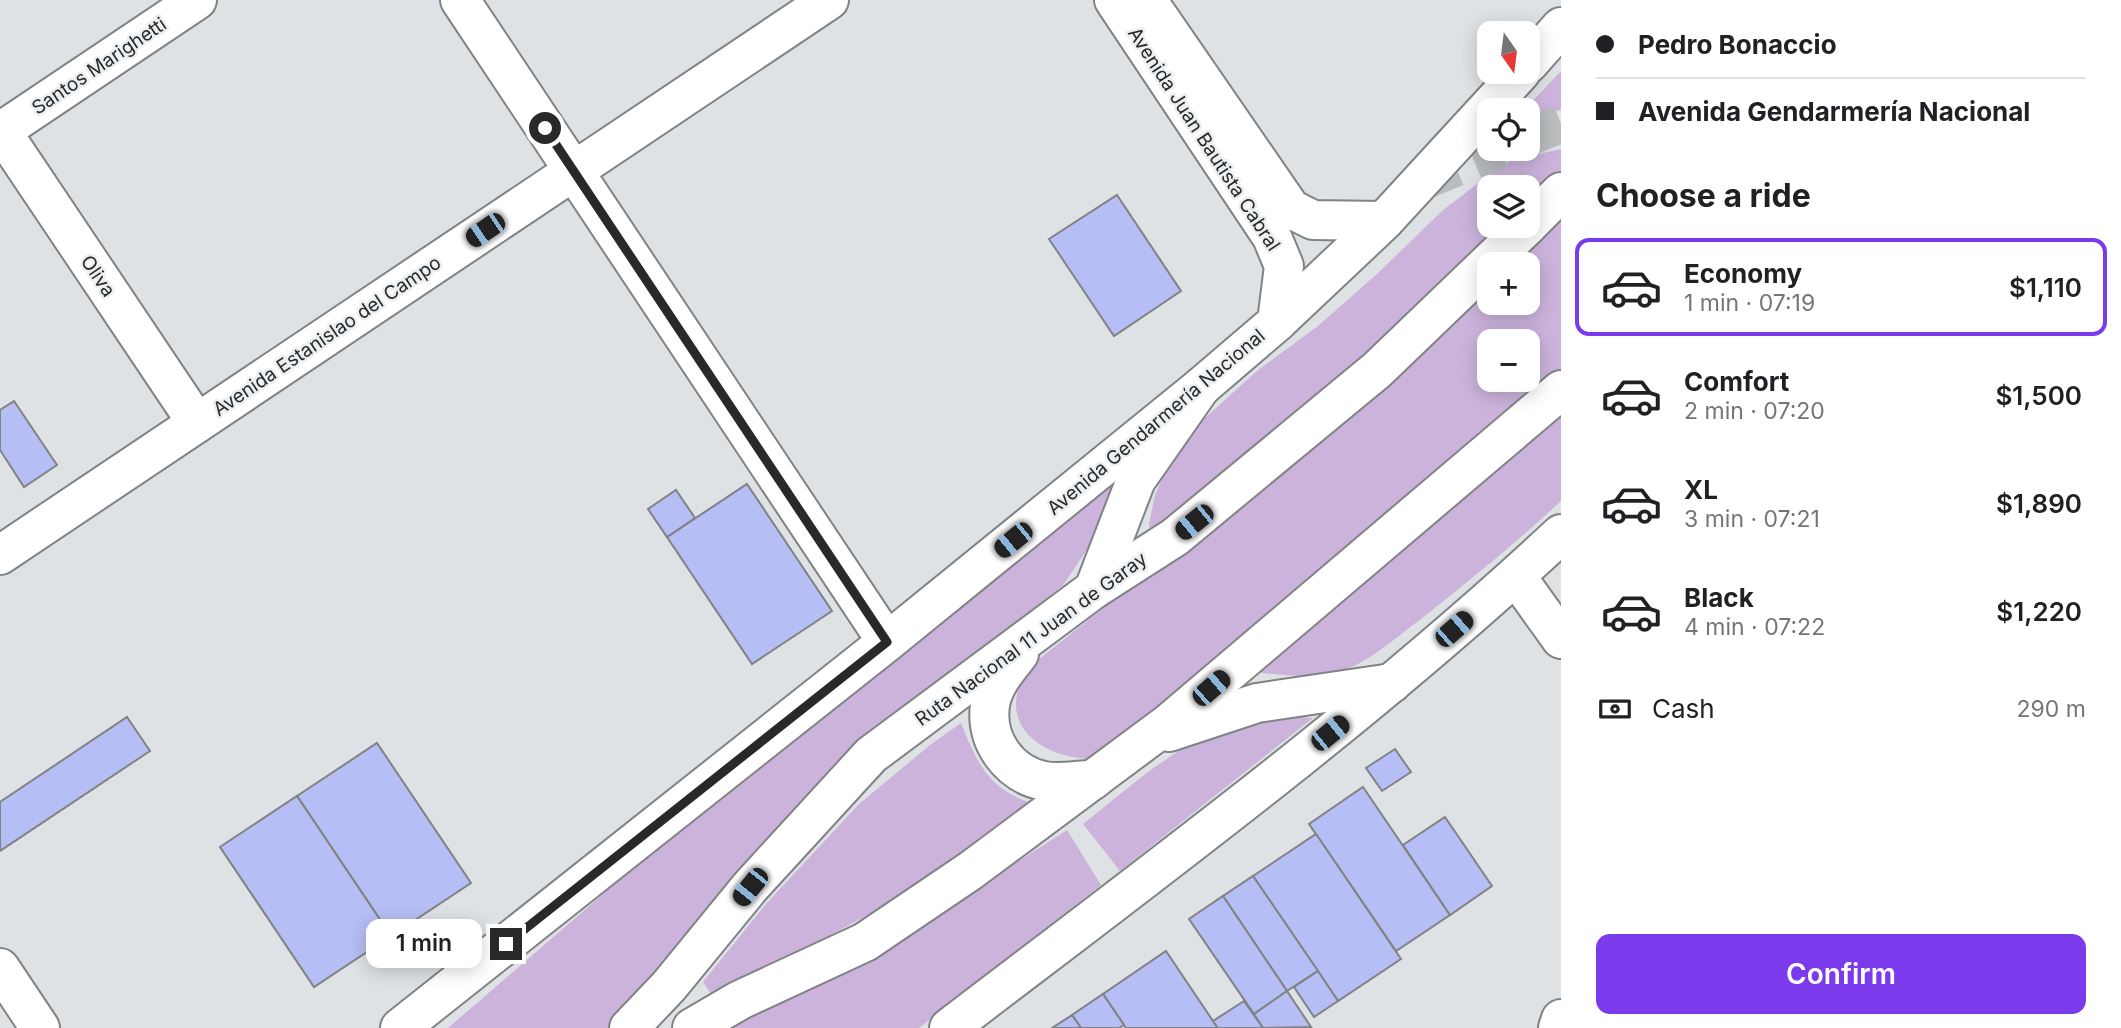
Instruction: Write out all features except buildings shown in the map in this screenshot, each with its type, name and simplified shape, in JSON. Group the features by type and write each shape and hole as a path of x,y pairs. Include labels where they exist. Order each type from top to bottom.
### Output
{"main road":[{"name":"Santos Marighetti","path":"1,131 197,0"},
{"path":"460,0 887,642"},
{"name":"Avenida Estanislao del Campo","path":"0,555 829,0"},
{"name":"Avenida Juan Bautista Cabral","path":"1114,0 1272,237 1284,266 1276,322"},
{"name":"Avenida Juan Bautista Cabral","path":"1147,0 1291,209 1313,220 1384,221"},
{"path":"1540,51 1561,27"},
{"name":"Avenida Gendarmería Nacional","path":"400,1028 887,642 1201,387 1276,322 1384,221 1510,84"},
{"name":"Oliva","path":"1,131 197,423"},
{"name":"Ruta Nacional 11 Juan de Garay","path":"1540,212 1561,192"},
{"name":"Ruta Nacional 11 Juan de Garay","path":"629,1028 669,986 750,887 871,755 1094,589 1175,537 1377,370 1514,238"},
{"path":"1094,589 1136,480 1201,387"},
{"path":"692,1028 740,1000 865,942 970,872 1169,723 1561,390"},
{"path":"949,1028 1246,800 1392,683 1561,534"},
{"path":"1516,576 1561,639"},
{"path":"1041,628 1000,677 990,704 990,729 1005,760 1025,775 1046,782 1093,780"},
{"path":"1147,739 1257,704 1392,683"},
{"path":"0,968 40,1028"},
{"path":"1558,1028 1561,1019"}],"shaded area":[{"path":"1561,71 1561,110 1540,114 1540,98 1535,98"},
{"path":"1561,149 1561,180 1540,203 1540,175 1489,175 1510,161 1540,161 1540,154"},
{"path":"1477,184 1477,238 1504,238 1487,252 1477,252 1477,261 1151,537 1149,524 1155,495 1168,464 1185,436 1258,370 1318,326 1443,210"},
{"path":"1561,214 1561,375 1195,687 1089,759 1052,751 1037,743 1018,719 1016,703 1019,686 1029,667 1329,429 1477,297 1477,315 1540,315 1540,252 1524,252"},
{"path":"1561,411 1561,501 1510,547 1392,641 1351,667 1331,674 1310,676 1254,672"},
{"path":"1113,474 1114,491 1102,527 1064,584 969,664 619,1028 448,1028 609,889"},
{"path":"1290,716 1313,718 1120,871 1083,824 1158,765 1198,740 1242,723"},
{"path":"961,723 979,763 995,782 1005,791 1033,804 923,885 714,998 703,982 765,905 859,804"},
{"path":"1067,830 1101,885 919,1028 725,1028 883,948"}],"tunnel":[{"path":"1540,132 1561,124"},
{"path":"1421,182 1477,159"}],"route":[{"path":"506,944 887,642 545,128"}]}
